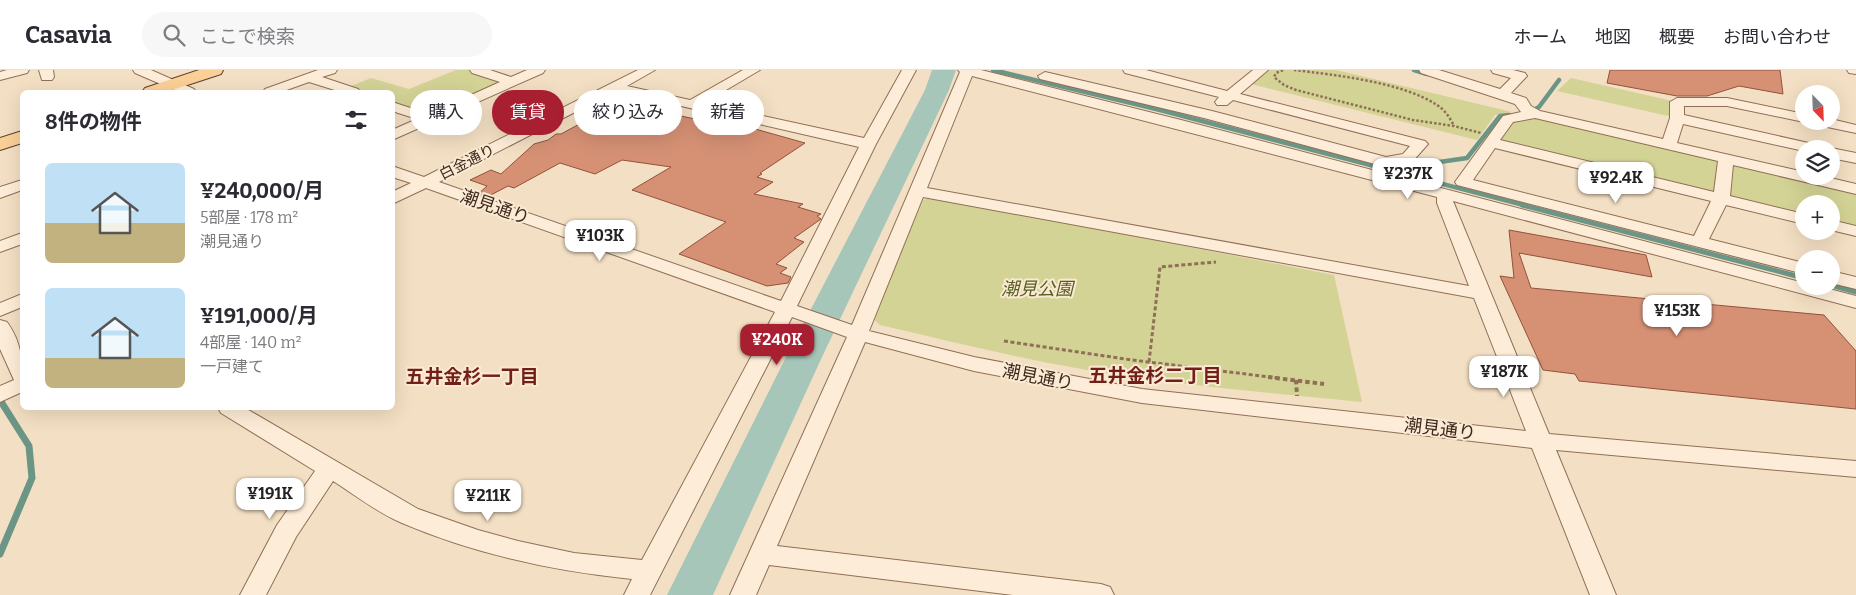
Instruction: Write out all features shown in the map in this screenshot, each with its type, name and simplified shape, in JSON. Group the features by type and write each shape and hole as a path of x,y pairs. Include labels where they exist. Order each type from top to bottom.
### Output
{"main road":[{"path":"158,90 215,70"},
{"path":"0,144 20,137"}],"street":[{"path":"0,76 22,70"},
{"path":"140,70 183,90"},
{"path":"276,90 330,70"},
{"path":"477,70 512,82"},
{"path":"482,96 538,70"},
{"name":"白金通り","path":"395,198 648,70"},
{"path":"717,90 753,70"},
{"path":"637,595 786,310 868,144 909,70"},
{"path":"743,595 858,334 966,70 1856,302"},
{"path":"1019,70 1207,114 1386,162 1408,158 1420,144 1130,70"},
{"path":"1207,114 1261,70"},
{"path":"1426,70 1521,101 1525,109 1535,114 1856,189"},
{"path":"1498,70 1520,76 1503,94"},
{"path":"310,78 347,90"},
{"path":"615,87 692,104"},
{"path":"1101,104 1119,94"},
{"path":"1670,145 1677,118 1677,102 1727,102 1795,116"},
{"path":"395,107 410,112"},
{"path":"1535,114 1508,119 1463,182 1795,267"},
{"path":"1677,118 1795,145"},
{"path":"764,120 868,144"},
{"path":"1840,126 1856,129"},
{"path":"395,135 410,128"},
{"path":"1492,143 1795,217"},
{"path":"1840,155 1856,158"},
{"path":"1699,242 1721,199 1726,160"},
{"name":"潮見通り","path":"395,172 858,334 974,364 1061,382 1142,396 1541,441 1856,469"},
{"path":"0,194 20,186"},
{"path":"916,191 1482,294"},
{"path":"1445,194 1445,203 1603,595"},
{"path":"1840,227 1856,231"},
{"path":"0,247 20,239"},
{"path":"1840,279 1856,283"},
{"path":"0,310 20,301"},
{"path":"0,326 20,371"},
{"path":"0,395 20,385"},
{"path":"232,410 409,516 474,539 518,551 574,563 650,571"},
{"path":"252,595 286,532 329,469"},
{"path":"761,554 1101,595"}],"path":[{"path":"1283,70 1276,73 1274,77 1284,85 1296,90 1413,120 1473,131"},
{"path":"1294,70 1407,92 1435,104 1448,116 1454,126"},
{"path":"1149,362 1160,267 1217,262"},
{"path":"1004,341 1149,362 1324,384"}],"green space":[{"path":"456,70 477,70 512,82 482,96 482,90 410,90 410,112 395,107 395,90 344,89 371,78 409,89"},
{"path":"1270,70 1336,70 1512,112 1495,115 1477,140 1251,84"},
{"path":"1571,78 1677,102 1677,118 1557,91"},
{"path":"1535,114 1795,175 1795,185 1839,185 1856,189 1856,231 1840,227 1840,195 1795,195 1795,217 1492,143 1508,119"},
{"name":"潮見公園","path":"932,197 1334,275 1362,402 1190,384 1087,370 1009,355 880,325 872,318 923,200"}],"building":[{"path":"1610,70 1780,70 1783,94 1739,86 1707,96 1677,96 1607,83"},
{"path":"682,116 692,118 692,135 764,135 764,131 805,143 760,173 762,174 757,177 773,182 754,194 803,204 798,207 821,214 817,216 821,219 794,238 804,242 776,264 787,268 780,273 791,277 788,283 767,286 679,254 726,222 632,190 671,167 622,160 595,174 560,163 514,188 508,186 487,197 478,194 487,186 470,180 491,170 501,174 534,144 548,140 555,135 564,135 564,132 574,127 574,135 682,135"},
{"path":"1509,230 1646,255 1652,277 1519,253 1531,288 1824,315 1856,351 1856,409 1579,381 1575,374 1543,370 1500,276 1514,278"}],"waterway":[{"path":"690,595 804,357 937,90 944,70"},
{"path":"993,70 1156,109 1399,173"},
{"path":"1414,70 1427,74"},
{"path":"1534,110 1539,107 1559,80"},
{"path":"1399,173 1405,167 1467,158 1500,116 1509,115"},
{"path":"1399,173 1527,206"},
{"path":"1522,205 1795,276"},
{"path":"1840,288 1856,292"},
{"path":"0,400 29,446 32,478 0,554"}],"district":[{"name":"五井金杉二丁目","path":"1155,375"},
{"name":"五井金杉一丁目","path":"472,376"}]}
